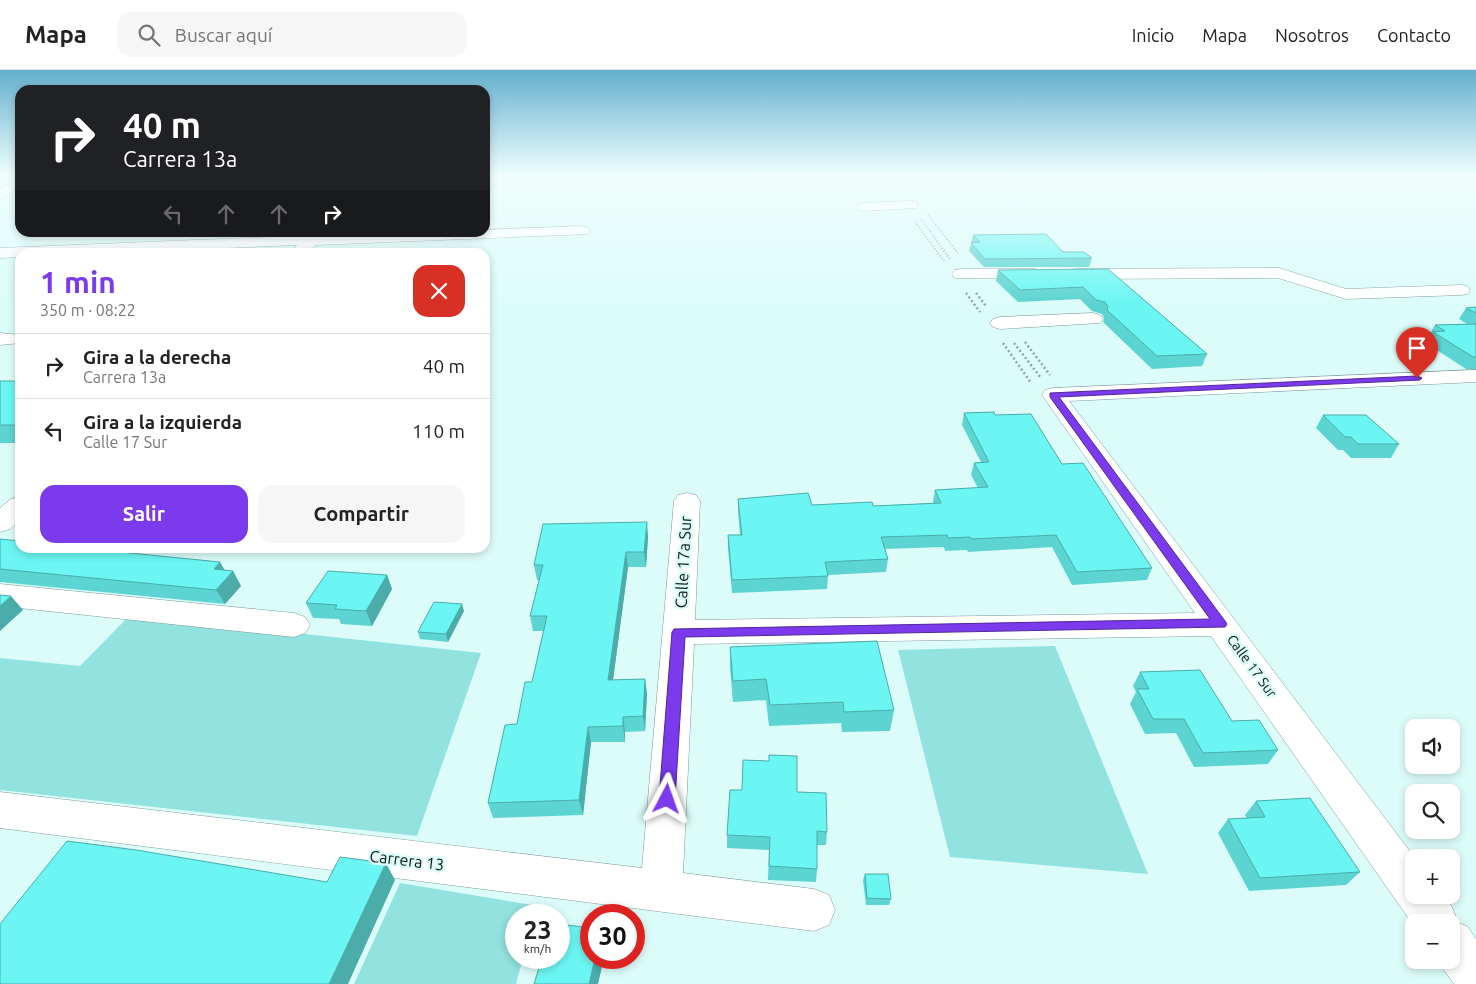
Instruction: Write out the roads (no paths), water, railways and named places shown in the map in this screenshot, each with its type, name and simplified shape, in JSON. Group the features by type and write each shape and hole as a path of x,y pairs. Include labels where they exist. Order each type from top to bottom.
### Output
{"street":[{"path":"490,234 582,231"},
{"path":"120,248 374,237"},
{"path":"303,248 312,240"},
{"path":"0,253 15,252"},
{"path":"961,274 1278,273 1346,294 1461,290"},
{"path":"1000,323 1093,319"},
{"name":"Calle 17 Sur","path":"1405,878 1053,395 1476,376"},
{"name":"Calle 17a Sur","path":"661,892 687,501"},
{"path":"0,523 15,510"},
{"path":"0,595 294,625"},
{"path":"679,632 1221,624"},
{"name":"Carrera 13","path":"0,810 814,910"},
{"path":"1460,954 1476,976"}]}
